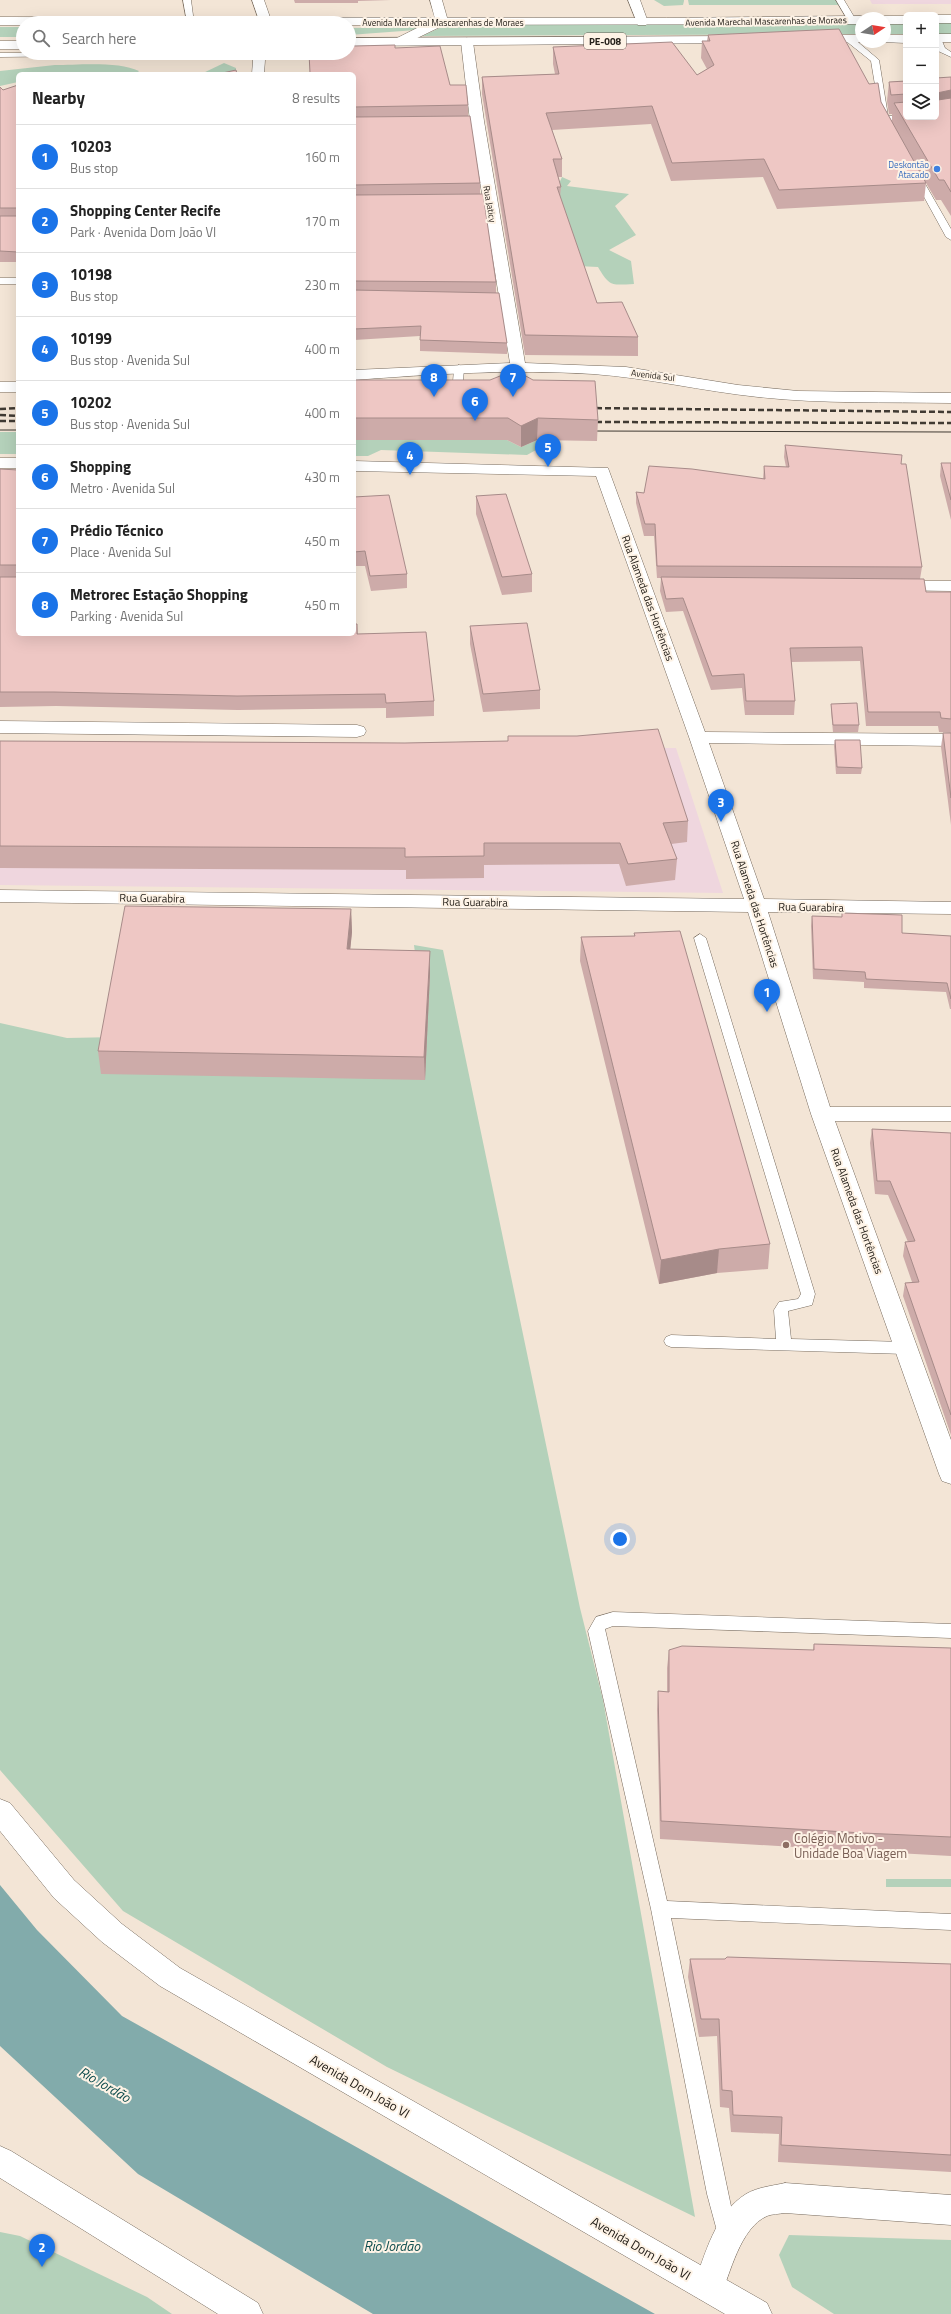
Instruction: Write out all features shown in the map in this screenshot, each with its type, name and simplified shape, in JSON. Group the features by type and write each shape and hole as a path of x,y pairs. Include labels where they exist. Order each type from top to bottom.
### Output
{"main road":[{"path":"258,0 264,16"},
{"path":"399,42 442,21 436,0"},
{"path":"634,0 642,22"},
{"path":"939,19 951,19"},
{"name":"Avenida Marechal Mascarenhas de Moraes","path":"356,22 855,20"},
{"path":"891,20 903,20"},
{"name":"Avenida Marechal Mascarenhas de Moraes","path":"0,21 16,21"},
{"path":"939,38 951,38"},
{"name":"Avenida Marechal Mascarenhas de Moraes","path":"804,39 855,39"},
{"path":"891,39 903,39"},
{"name":"Avenida Marechal Mascarenhas de Moraes","path":"356,42 749,40"},
{"name":"Rua Jaticy","path":"467,42 489,199 508,298 518,366"},
{"path":"0,45 16,45"},
{"path":"258,72 259,60"},
{"path":"461,121 477,121"},
{"path":"473,199 489,199"},
{"path":"492,298 508,298"},
{"name":"Avenida Sul","path":"356,375 458,375 518,366 624,372 671,377 774,394 951,398"},
{"path":"0,387 16,387"},
{"path":"0,463 16,463"},
{"name":"Rua Alameda das Hortências","path":"356,466 602,470 651,584 698,737 756,906 822,1114 951,1474"},
{"path":"880,586 951,586"},
{"path":"0,727 357,731"},
{"path":"698,737 951,740"},
{"name":"Rua Guarabira","path":"0,896 951,908"},
{"path":"822,1114 951,1114"},
{"name":"Avenida Dom João VI","path":"0,1811 64,1889 112,1933 170,1977 756,2314"},
{"path":"0,2161 247,2314"},
{"path":"709,2287 728,2238 744,2213 760,2203 785,2198 951,2210"}],"lane":[{"path":"187,0 190,16"},
{"path":"840,0 855,18"},
{"path":"939,44 941,48 951,55"},
{"path":"864,48 875,60 884,98 886,123 903,119"},
{"path":"0,55 16,55"},
{"path":"912,168 951,237"},
{"path":"0,281 16,281"},
{"path":"700,938 808,1294 806,1301 800,1304 784,1306 781,1310 784,1344"},
{"path":"671,1340 906,1348"},
{"path":"728,2238 717,2194 660,1909 596,1631 600,1624 606,1620 613,1619 951,1631"},
{"path":"660,1909 951,1922"}],"shaded area":[{"path":"870,0 951,0 951,4 872,4"},
{"path":"0,745 676,748 723,893 0,885"}],"green space":[{"path":"654,0 684,1 683,5 664,6"},
{"path":"688,0 838,0 842,5 689,5"},
{"path":"903,21 903,34 891,34 891,22"},
{"path":"939,21 951,21 951,34 939,34"},
{"path":"855,22 855,34 422,36 446,25"},
{"path":"0,27 16,27 16,37 0,37"},
{"path":"416,27 416,30 356,34 356,28"},
{"path":"224,63 236,68 236,72 205,72"},
{"path":"86,64 121,66 139,71 16,72 16,82 0,86 0,71 55,65"},
{"path":"562,177 571,181 567,186 629,194 615,206 636,235 609,250 631,261 634,284 620,285 612,283 605,278 598,267 577,266 556,190"},
{"path":"0,432 16,432 16,454 0,454"},
{"path":"356,440 507,440 521,447 537,440 552,441 527,455 381,450 368,456 356,456"},
{"path":"414,945 443,950 580,1608 603,1700 695,2217 387,2067 123,1911 0,1770 0,1023 67,1038 425,1031"},
{"path":"886,1879 951,1879 951,1887 886,1887"},
{"path":"0,2232 20,2236 147,2297 172,2314 0,2314"},
{"path":"789,2235 951,2240 951,2314 834,2314 792,2287 779,2255"}],"water":[{"name":"Rio Jordão","path":"0,1885 37,1930 122,2016 655,2314 373,2314 138,2174 0,2046"}],"building":[{"path":"839,29 869,84 878,83 881,102 926,183 779,190 764,159 672,163 652,106 546,113 562,159 553,159 561,187 557,187 597,303 622,302 638,337 525,335 482,77 559,74 553,47 672,42 697,75 714,65 702,41 710,41 708,35"},
{"path":"395,45 395,48 440,46 450,85 466,85 468,105 356,107 356,72 310,72 309,60 356,60 356,46"},
{"path":"951,77 951,90 939,93 939,78"},
{"path":"903,81 903,94 891,95 889,82"},
{"path":"16,86 16,208 0,208 0,87 3,90"},
{"name":"Deskontão Atacado","path":"951,98 951,192 944,180 939,180 904,120 939,120 939,100"},
{"name":"Deskontão Atacado","path":"903,102 903,118 894,103"},
{"path":"470,116 480,183 356,185 356,117"},
{"path":"483,194 496,282 356,281 356,195"},
{"path":"0,216 16,216 16,252 0,251"},
{"path":"356,290 499,293 507,343 420,340 421,326 356,329"},
{"path":"515,370 533,380 595,381 598,420 538,418 521,426 508,418 356,418 356,380 490,380"},
{"path":"785,445 902,455 901,464 906,464 922,567 657,566 655,524 645,524 636,492 644,493 649,466 692,469 765,479 764,466 789,467"},
{"path":"941,463 951,463 951,500"},
{"path":"0,469 16,470 16,565 0,565"},
{"path":"506,494 532,574 502,577 476,496"},
{"path":"389,495 407,574 370,576 365,551 356,552 356,497"},
{"path":"0,577 16,577 16,636 356,636 356,624 357,634 426,632 434,701 386,703 385,694 237,696 0,692"},
{"path":"661,577 924,579 926,592 951,592 951,719 941,718 940,712 868,712 862,647 790,648 795,701 746,701 744,674 712,676 683,598 666,599"},
{"path":"527,623 540,690 483,694 470,626"},
{"path":"857,703 859,725 833,725 831,704"},
{"path":"658,729 688,821 663,823 677,859 628,864 620,843 484,843 484,856 405,857 405,848 0,846 0,741 405,743 508,741 508,736 577,736"},
{"path":"943,733 951,733 951,798"},
{"path":"835,740 860,740 862,768 837,767"},
{"path":"125,906 351,909 347,949 430,951 424,1057 98,1051"},
{"path":"842,913 902,915 902,933 951,936 951,999 947,983 866,979 865,972 814,969 812,916 842,917"},
{"path":"680,931 770,1244 719,1249 661,1260 581,937 635,936 634,933"},
{"path":"872,1129 951,1133 951,1415 905,1283 919,1282 905,1242 915,1241 890,1181 877,1181"},
{"path":"814,1644 951,1648 951,1837 661,1821 658,1691 669,1692 669,1650 682,1646 814,1650"},
{"path":"727,1957 951,1964 951,2155 781,2145 782,2117 733,2115 732,2091 722,2090 719,2019 701,2019 690,1959 725,1959"}],"tram line":[{"path":"0,430 16,430"},
{"path":"587,431 951,432"}],"railway":[{"path":"0,409 16,408"},
{"path":"587,408 951,412"},
{"path":"0,415 16,416"},
{"path":"0,421 16,421"},
{"path":"587,422 951,423"}],"place":[{"name":"Deskontão Atacado","path":"937,169"},
{"name":"Metrorec Estação Shopping","path":"434,397"},
{"name":"Prédio Técnico","path":"513,397"},
{"name":"Shopping","path":"475,421"},
{"name":"10202","path":"548,467"},
{"name":"10199","path":"410,475"},
{"name":"10198","path":"721,822"},
{"name":"10203","path":"767,1012"},
{"name":"Colégio Motivo - Unidade Boa Viagem","path":"786,1845"},
{"name":"Shopping Center Recife","path":"42,2267"}]}
